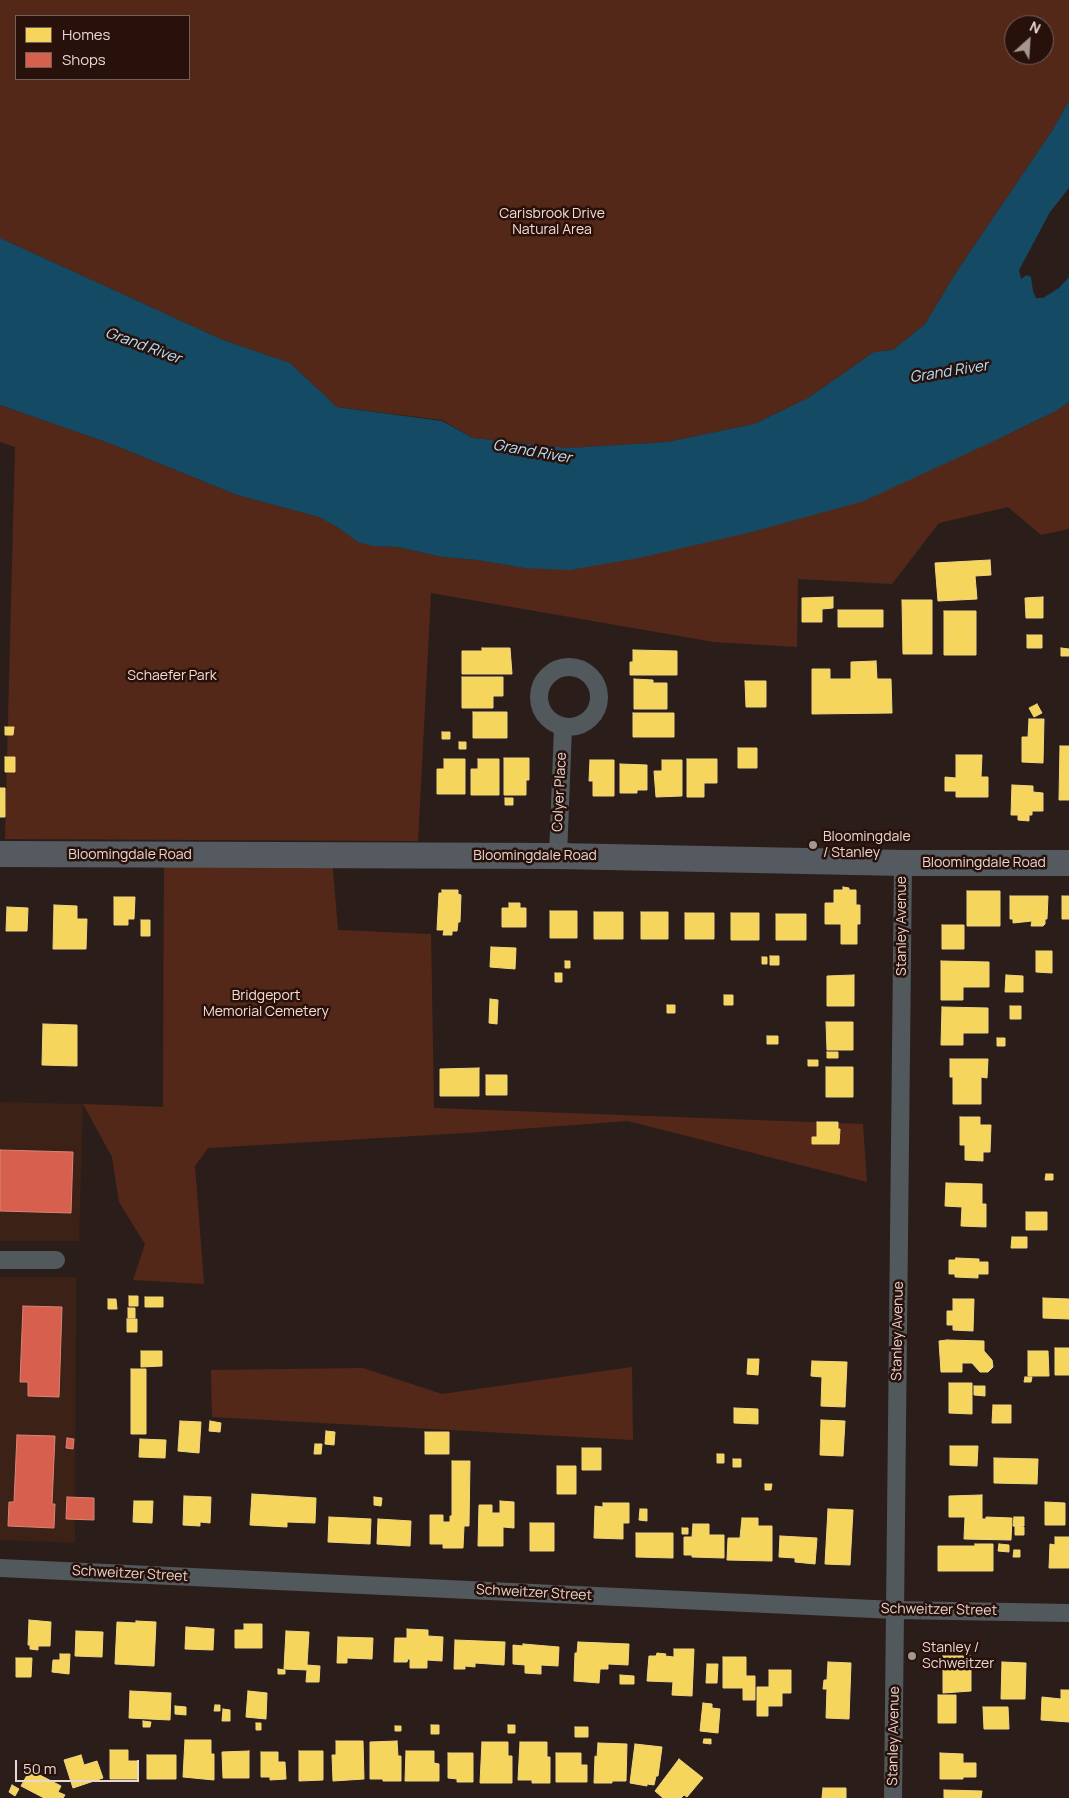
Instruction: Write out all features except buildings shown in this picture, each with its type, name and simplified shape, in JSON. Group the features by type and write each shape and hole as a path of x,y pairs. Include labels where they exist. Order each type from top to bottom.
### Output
{"main road":[{"name":"Bloomingdale Road","path":"0,854 558,856 902,863 1069,863"}],"street":[{"name":"Colyer Place","path":"558,856 564,727"},
{"name":"Stanley Avenue","path":"893,1798 902,863"},
{"path":"0,1260 56,1260"},
{"name":"Schweitzer Street","path":"0,1568 895,1610 1069,1613"}],"shaded area":[{"path":"0,1102 83,1104 79,1241 0,1241"},
{"path":"0,1277 76,1277 75,1543 0,1540"}],"green space":[{"name":"Carisbrook Drive Natural Area","path":"0,0 1069,0 1069,101 1052,131 957,271 925,324 893,350 874,352 808,398 754,424 667,442 568,448 473,438 442,420 337,407 290,363 223,340 0,238"},
{"name":"Schaefer Park","path":"1069,402 1069,529 1041,535 1008,507 939,523 892,584 798,579 797,647 714,642 431,593 418,841 5,839 15,447 0,442 0,405 114,445 237,495 319,517 373,546 397,547 442,557 477,560 524,568 994,441 1056,411"},
{"name":"Bridgeport Memorial Cemetery","path":"164,858 332,859 338,930 431,934 434,1108 863,1124 867,1182 628,1121 466,1133 208,1148 195,1166 204,1284 133,1280 145,1244 119,1202 112,1157 83,1104 163,1107"},
{"path":"632,1367 633,1440 212,1417 211,1370 363,1368 442,1394"}],"water":[{"name":"Grand River","path":"1069,101 1069,188 1050,212 1019,270 1021,279 1027,275 1031,277 1036,298 1043,298 1059,288 1069,277 1069,402 1056,411 994,441 864,501 752,532 639,558 569,570 524,568 477,560 442,557 397,547 373,546 358,542 339,528 319,517 237,495 114,445 0,405 0,238 223,340 290,363 337,407 442,421 473,438 568,448 667,442 754,424 808,398 874,352 893,350 925,324 957,271 1052,131"}],"place":[{"name":"Bloomingdale / Stanley","path":"813,845"},
{"name":"Stanley / Schweitzer","path":"912,1656"}]}
